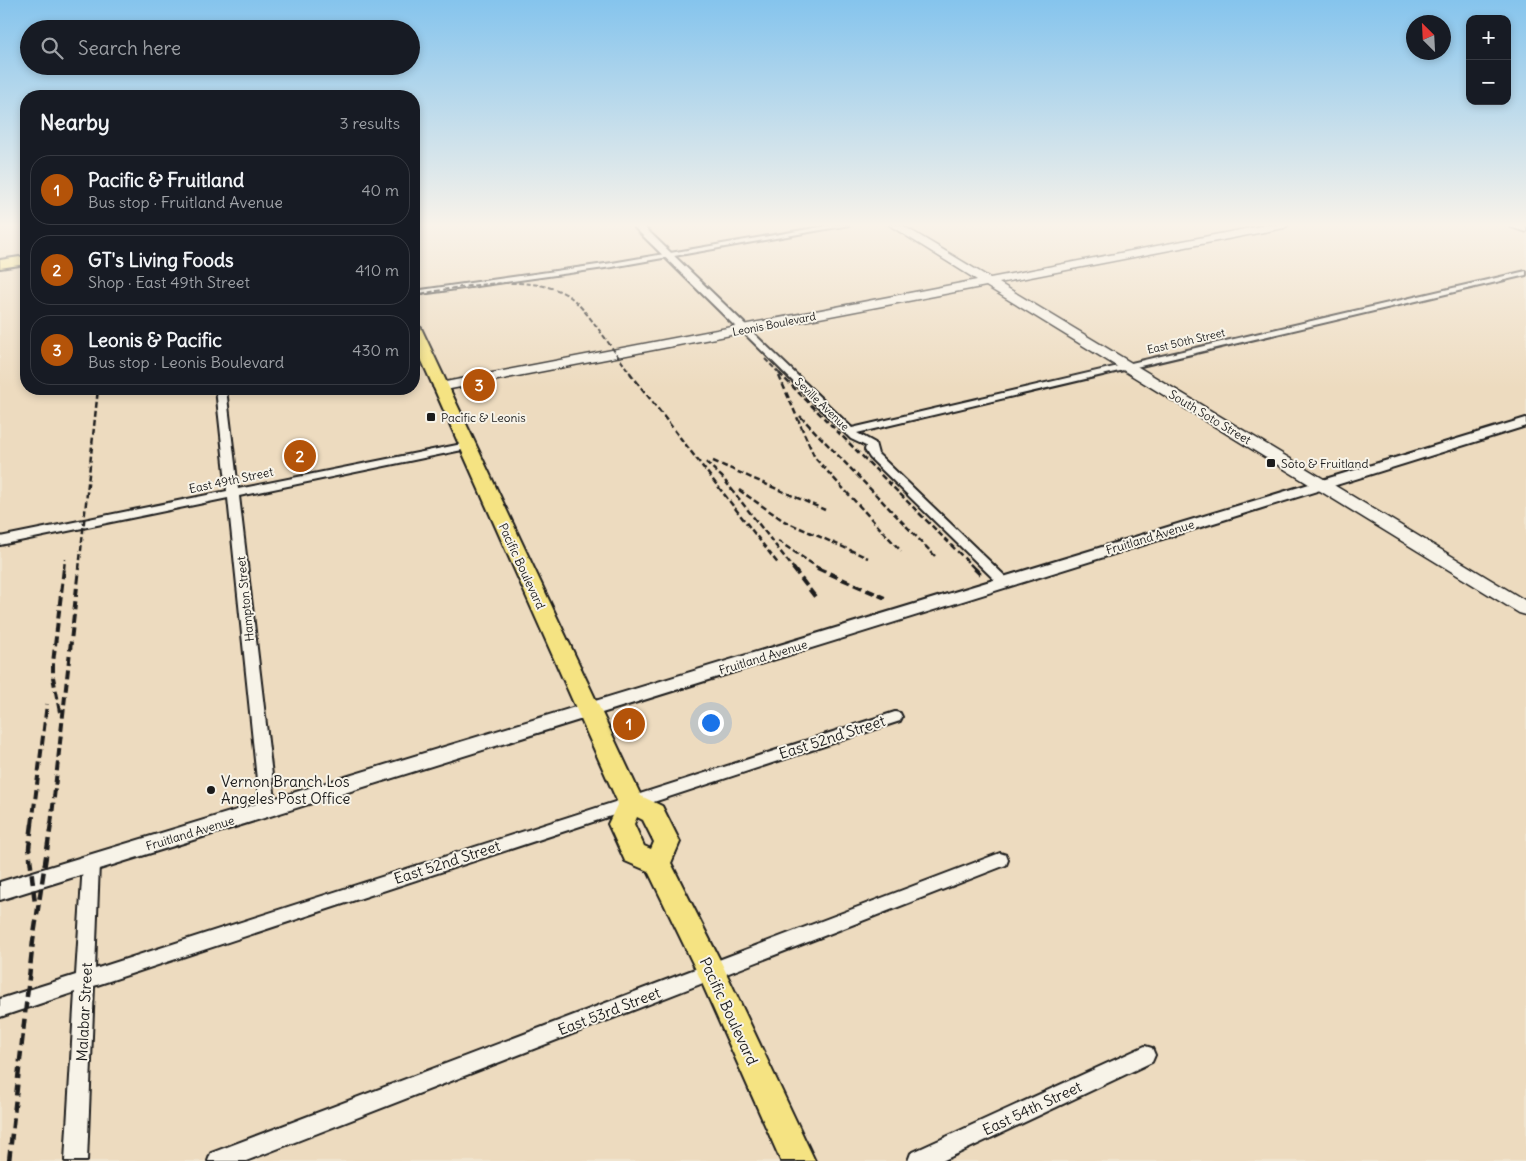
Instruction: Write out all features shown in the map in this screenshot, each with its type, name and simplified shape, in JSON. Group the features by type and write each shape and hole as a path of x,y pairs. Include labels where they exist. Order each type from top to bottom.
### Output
{"main road":[{"name":"South Soto Street","path":"983,279 1526,609"},
{"name":"Leonis Boulevard","path":"440,387 1008,279"},
{"name":"Pacific Boulevard","path":"420,342 631,803 621,824 634,853 658,863 711,971 798,1161"}],"street":[{"path":"420,292 510,279"},
{"name":"Seville Avenue","path":"693,279 850,432 871,445 870,450 874,456 1004,582"},
{"name":"East 50th Street","path":"850,432 1129,368 1496,279"},
{"name":"Hampton Street","path":"222,395 268,809"},
{"name":"Fruitland Avenue","path":"0,891 1526,422"},
{"name":"East 49th Street","path":"0,541 468,446"},
{"name":"East 52nd Street","path":"0,1008 894,717"},
{"name":"East 53rd Street","path":"219,1161 1000,860"},
{"name":"Malabar Street","path":"76,1161 91,863"},
{"name":"East 54th Street","path":"918,1161 1145,1055"}],"shaded area":[{"path":"0,279 20,279 20,395 420,395 420,279 1526,279 1526,1161 0,1161"}],"railway":[{"path":"420,294 497,283 520,283 560,291 575,301 582,309 631,374"},
{"path":"765,359 982,576"},
{"path":"630,373 779,565"},
{"path":"779,376 815,458 901,551"},
{"path":"79,569 97,395"},
{"path":"800,416 935,556"},
{"path":"713,461 825,510"},
{"path":"706,462 722,477 794,569"},
{"path":"739,490 784,521 868,558"},
{"path":"778,541 820,569"},
{"path":"64,569 65,559"},
{"path":"60,712 53,677 53,663 64,568"},
{"path":"51,825 79,568"},
{"path":"793,568 816,598"},
{"path":"817,568 885,598"},
{"path":"32,825 47,704"},
{"path":"32,824 29,848 35,904"},
{"path":"9,1161 33,941 51,824"}],"place":[{"name":"Leonis & Pacific","path":"479,385"},
{"name":"Pacific & Leonis","path":"431,417"},
{"name":"GT's Living Foods","path":"300,456"},
{"name":"Soto & Fruitland","path":"1271,463"},
{"name":"Pacific & Fruitland","path":"629,724"},
{"name":"Vernon Branch Los Angeles Post Office","path":"211,790"}]}
